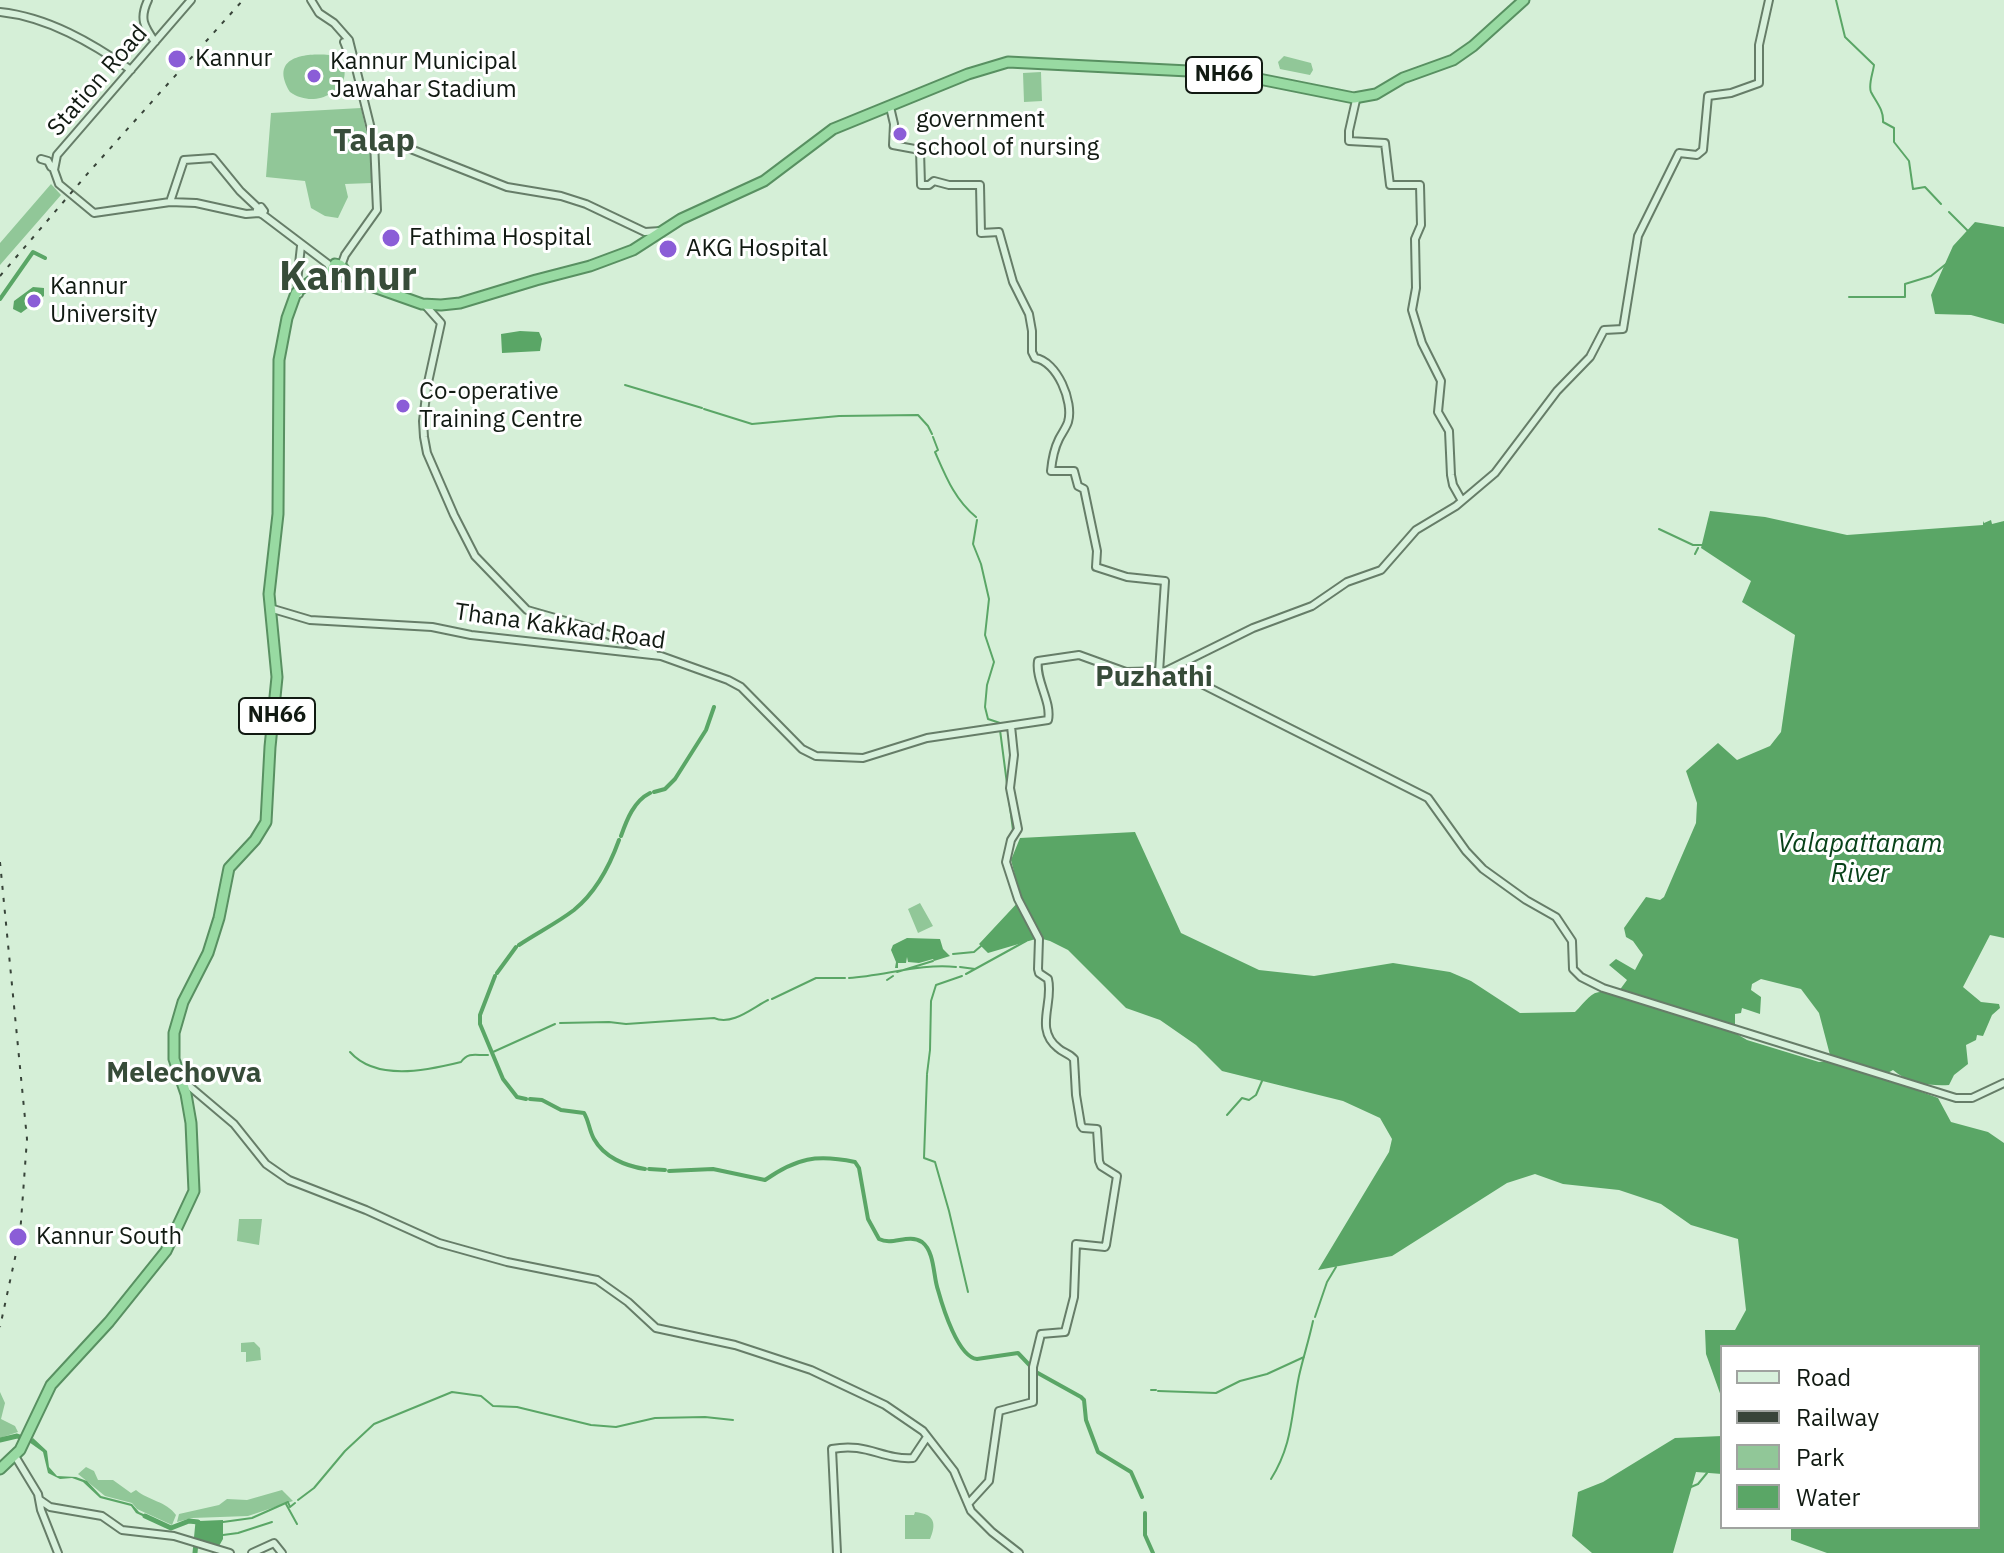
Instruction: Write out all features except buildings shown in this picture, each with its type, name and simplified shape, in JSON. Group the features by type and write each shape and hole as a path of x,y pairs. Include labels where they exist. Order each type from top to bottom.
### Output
{"highway":[{"path":"1356,99 1373,97 1407,77 1447,63 1466,52 1524,0"},
{"name":"NH66","path":"340,271 423,304 462,300 589,264 647,241 689,215 767,176 828,129 974,73 1016,61 1238,74 1356,99"},
{"path":"299,292 340,271"},
{"name":"NH66","path":"0,1469 15,1456 51,1385 166,1251 194,1191 191,1123 185,1085 174,1059 175,1038 184,1005 212,950 232,869 266,831 270,819 281,675 280,647 272,609 273,570 282,512 281,353 289,313 299,292"}],"main road":[{"path":"148,0 141,17 155,42"},
{"name":"Station Road","path":"121,210 94,213 66,191 56,179 54,166 57,155 191,0"},
{"path":"312,0 324,16 347,36 372,140 373,213 344,254 340,271"},
{"name":"Thana Kakkad Road","path":"272,609 310,620 432,627 471,635 661,656 741,687 802,749 816,756 863,758 927,738 1050,719 1036,664 1043,659 1079,655 1126,672 1172,669 1253,628 1312,606 1347,582 1381,570 1416,530 1482,486 1511,454 1557,391 1590,357 1604,330 1622,330 1638,236 1679,153 1697,155 1703,150 1708,96 1731,93 1759,83 1759,45 1769,0"},
{"path":"0,14 46,24 130,70"},
{"path":"340,29 346,40"},
{"path":"1356,99 1349,141 1385,143 1390,185 1420,185 1421,225 1415,239 1416,288 1412,310 1422,343 1441,381 1438,412 1449,431 1451,475 1462,501"},
{"path":"889,106 894,124 893,145 920,150 921,185 934,181 949,185 980,185 981,233 999,232 1013,282 1029,314 1032,352 1035,358 1046,362 1057,374 1068,402 1068,423 1056,446 1051,471 1074,471 1078,486 1084,489 1097,551 1096,567 1127,577 1165,581 1159,672"},
{"path":"372,140 382,140 437,158 507,187 571,199 602,210 645,232 661,231"},
{"path":"51,167 57,155"},
{"path":"170,202 184,160 213,158 261,212 301,246 340,271"},
{"path":"41,159 48,161 54,183 89,214 99,216 155,202 199,204 246,214 261,212 340,271"},
{"path":"299,292 301,246"},
{"path":"340,271 344,254"},
{"path":"423,304 441,323 423,416 425,445 475,556 527,610 597,630 661,656"},
{"path":"1172,669 1283,728 1316,740 1428,798 1466,851 1483,869 1556,917 1572,941 1571,964 1581,977 1623,995 1965,1100 2004,1083"},
{"path":"968,1504 989,1481 999,1411 1033,1402 1033,1371 1042,1332 1065,1332 1074,1297 1076,1244 1106,1245 1117,1176 1100,1165 1097,1129 1083,1128 1081,1125 1074,1059 1058,1048 1047,1034 1045,1019 1049,985 1046,977 1038,973 1040,942 1018,899 1006,865 1018,825 1010,788 1014,755 1011,726"},
{"path":"185,1085 233,1122 266,1164 296,1182 439,1243 507,1262 597,1280 628,1302 656,1328 735,1345 811,1370 885,1405 927,1437 954,1471 978,1519 1019,1553"},
{"path":"837,1553 832,1449 868,1448 892,1457 913,1458 927,1437"},
{"path":"15,1456 40,1500 58,1553"},
{"path":"40,1500 50,1507 97,1514 122,1530 172,1536 230,1553"},
{"path":"252,1553 274,1543 282,1553"}],"green space":[{"name":"Kannur Municipal Jawahar Stadium","path":"309,55 329,55 340,62 345,71 337,89 316,99 303,98 290,92 284,71 287,64"},
{"path":"1284,56 1311,63 1313,70 1310,75 1280,69 1278,62"},
{"path":"1041,72 1042,101 1024,102 1023,73"},
{"path":"361,108 370,148 372,183 345,184 348,197 338,218 325,216 311,208 305,181 266,177 271,113"},
{"path":"51,184 61,195 0,265 0,243"},
{"path":"920,903 933,926 918,933 908,909"},
{"path":"239,1219 262,1219 259,1245 237,1241"},
{"path":"254,1342 260,1348 261,1360 246,1362 246,1352 241,1352 241,1343"},
{"path":"0,1392 5,1403 1,1419 15,1426 18,1432 0,1438"},
{"path":"86,1467 94,1471 98,1480 113,1480 131,1493 136,1490 167,1507 176,1515 172,1525 137,1509 132,1503 105,1496 78,1474"},
{"path":"282,1490 293,1501 248,1516 192,1518 177,1522 179,1514 219,1505 227,1499 247,1500"},
{"path":"915,1512 927,1515 933,1521 930,1539 905,1539 905,1515 914,1515"}],"water":[{"path":"1975,222 2004,227 2004,324 1971,315 1935,314 1931,295 1953,246"},
{"path":"33,287 44,288 44,296 21,313 13,309 14,301"},
{"path":"539,332 542,339 540,351 502,353 501,334"},
{"name":"Valapattanam River","path":"1710,511 1765,517 1847,535 2004,521 2004,938 1990,935 1963,987 1981,1002 1999,1004 2000,1008 1992,1015 1983,1036 1977,1035 1976,1040 1966,1045 1968,1064 1954,1075 1949,1085 1919,1083 1893,1070 1886,1074 1887,1079 1938,1098 1951,1122 1988,1132 2004,1143 2004,1553 1827,1553 1791,1540 1791,1529 1980,1529 1980,1345 1720,1345 1720,1393 1706,1354 1705,1330 1735,1330 1746,1310 1738,1239 1691,1225 1661,1204 1619,1190 1563,1184 1535,1174 1507,1183 1392,1256 1318,1270 1389,1152 1392,1139 1380,1118 1343,1101 1222,1071 1196,1045 1160,1020 1126,1008 1068,950 1050,941 1039,938 988,953 979,944 1021,899 1011,860 1020,838 1135,832 1181,933 1259,970 1314,976 1393,963 1450,972 1471,981 1520,1013 1575,1012 1597,992 1616,995 1627,980 1609,965 1616,959 1635,970 1643,955 1626,937 1624,928 1646,897 1660,900 1664,897 1696,823 1697,803 1686,771 1718,743 1737,760 1770,746 1781,732 1795,635 1742,602 1751,581 1701,548","holes":["1761,979 1801,989 1819,1013 1830,1055 1827,1061 1819,1062 1747,1040 1735,1033 1735,1014 1741,1013 1742,1008 1760,1014 1761,997 1751,990 1752,984"]},
{"path":"907,938 940,939 943,949 950,956 919,963 908,962 907,957 906,963 898,963 898,968 895,968 891,950 893,945"},
{"path":"1720,1436 1720,1474 1696,1472 1673,1553 1592,1553 1572,1536 1578,1492 1603,1482 1675,1438"},
{"path":"33,1438 47,1451 49,1467 57,1476 76,1477 87,1481 101,1496 132,1504 157,1523 136,1513 131,1506 100,1498 83,1482 72,1478 60,1479 48,1473 43,1452 29,1442"},
{"path":"223,1520 223,1539 219,1546 196,1539 199,1521"}],"waterway":[{"path":"1836,0 1845,37 1874,65 1871,92 1881,110 1883,122 1894,128 1894,142 1909,161 1913,189 1925,187 1941,204"},
{"path":"1949,212 1968,231"},
{"path":"0,299 33,252 45,258"},
{"path":"1849,297 1905,297 1905,284 1931,276 1946,264"},
{"path":"625,385 702,408"},
{"path":"704,409 752,424 839,416 918,415 932,434"},
{"path":"933,437 938,450 935,452 952,488 976,517"},
{"path":"977,520 973,544 989,599 985,635 994,662 985,707 988,719 1000,723"},
{"path":"1659,529 1693,545 1702,545"},
{"path":"1695,554 1698,548"},
{"path":"654,792 665,789 675,779 706,730 714,707"},
{"path":"1000,730 1013,830"},
{"path":"621,836 635,806 650,793"},
{"path":"519,945 582,903 601,878 619,840"},
{"path":"966,974 1026,941"},
{"path":"953,954 974,952 981,946"},
{"path":"497,973 516,947"},
{"path":"897,972 933,961"},
{"path":"849,978 929,967 956,967"},
{"path":"960,967 975,969"},
{"path":"495,976 480,1015 480,1024 503,1079 517,1097 526,1099"},
{"path":"887,980 893,976"},
{"path":"927,1074 931,1001 936,985 962,976"},
{"path":"772,999 816,978 845,978"},
{"path":"560,1023 728,1020 768,1000"},
{"path":"493,1052 555,1024"},
{"path":"350,1052 373,1067 402,1071 461,1062 470,1055 488,1055"},
{"path":"927,1075 924,1158 935,1162 968,1292"},
{"path":"1227,1115 1242,1098 1249,1100 1256,1095 1262,1081"},
{"path":"530,1099 542,1100 561,1110 584,1113 594,1139 603,1151 623,1163 645,1169"},
{"path":"669,1171 713,1169 765,1180 807,1160 829,1158 855,1162 859,1168 868,1219 879,1239 911,1239 926,1246 948,1319 964,1350 977,1359 1018,1353 1036,1372 1081,1397 1098,1452 1131,1472 1142,1497"},
{"path":"649,1169 665,1170"},
{"path":"1315,1317 1327,1282 1336,1267"},
{"path":"1271,1479 1284,1454 1313,1321"},
{"path":"1158,1391 1216,1393 1304,1357"},
{"path":"1151,1390 1156,1390"},
{"path":"298,1500 314,1488 345,1451 374,1424 452,1392 481,1396 493,1406 517,1407 591,1425 616,1427 655,1418 733,1420"},
{"path":"0,1440 17,1436 26,1439"},
{"path":"1691,1487 1707,1473"},
{"path":"223,1522 252,1518 288,1502 290,1507 295,1503"},
{"path":"286,1504 297,1524"},
{"path":"1145,1513 1145,1535 1153,1553"},
{"path":"145,1516 171,1528 189,1521 198,1522 195,1553"},
{"path":"223,1535 272,1522"}],"railway":[{"path":"0,276 243,0"},
{"path":"0,862 27,1139 20,1235 0,1327"}],"place":[{"name":"Kannur","path":"177,59"},
{"name":"Kannur Municipal Jawahar Stadium","path":"314,76"},
{"name":"government school of nursing","path":"900,134"},
{"name":"Fathima Hospital","path":"391,238"},
{"name":"AKG Hospital","path":"668,249"},
{"name":"Kannur University","path":"34,301"},
{"name":"Co-operative Training Centre","path":"403,406"},
{"name":"Kannur South","path":"18,1237"}],"district":[{"name":"Talap","path":"374,142"},
{"name":"Kannur","path":"348,278"},
{"name":"Puzhathi","path":"1154,678"},
{"name":"Melechovva","path":"184,1074"}]}
